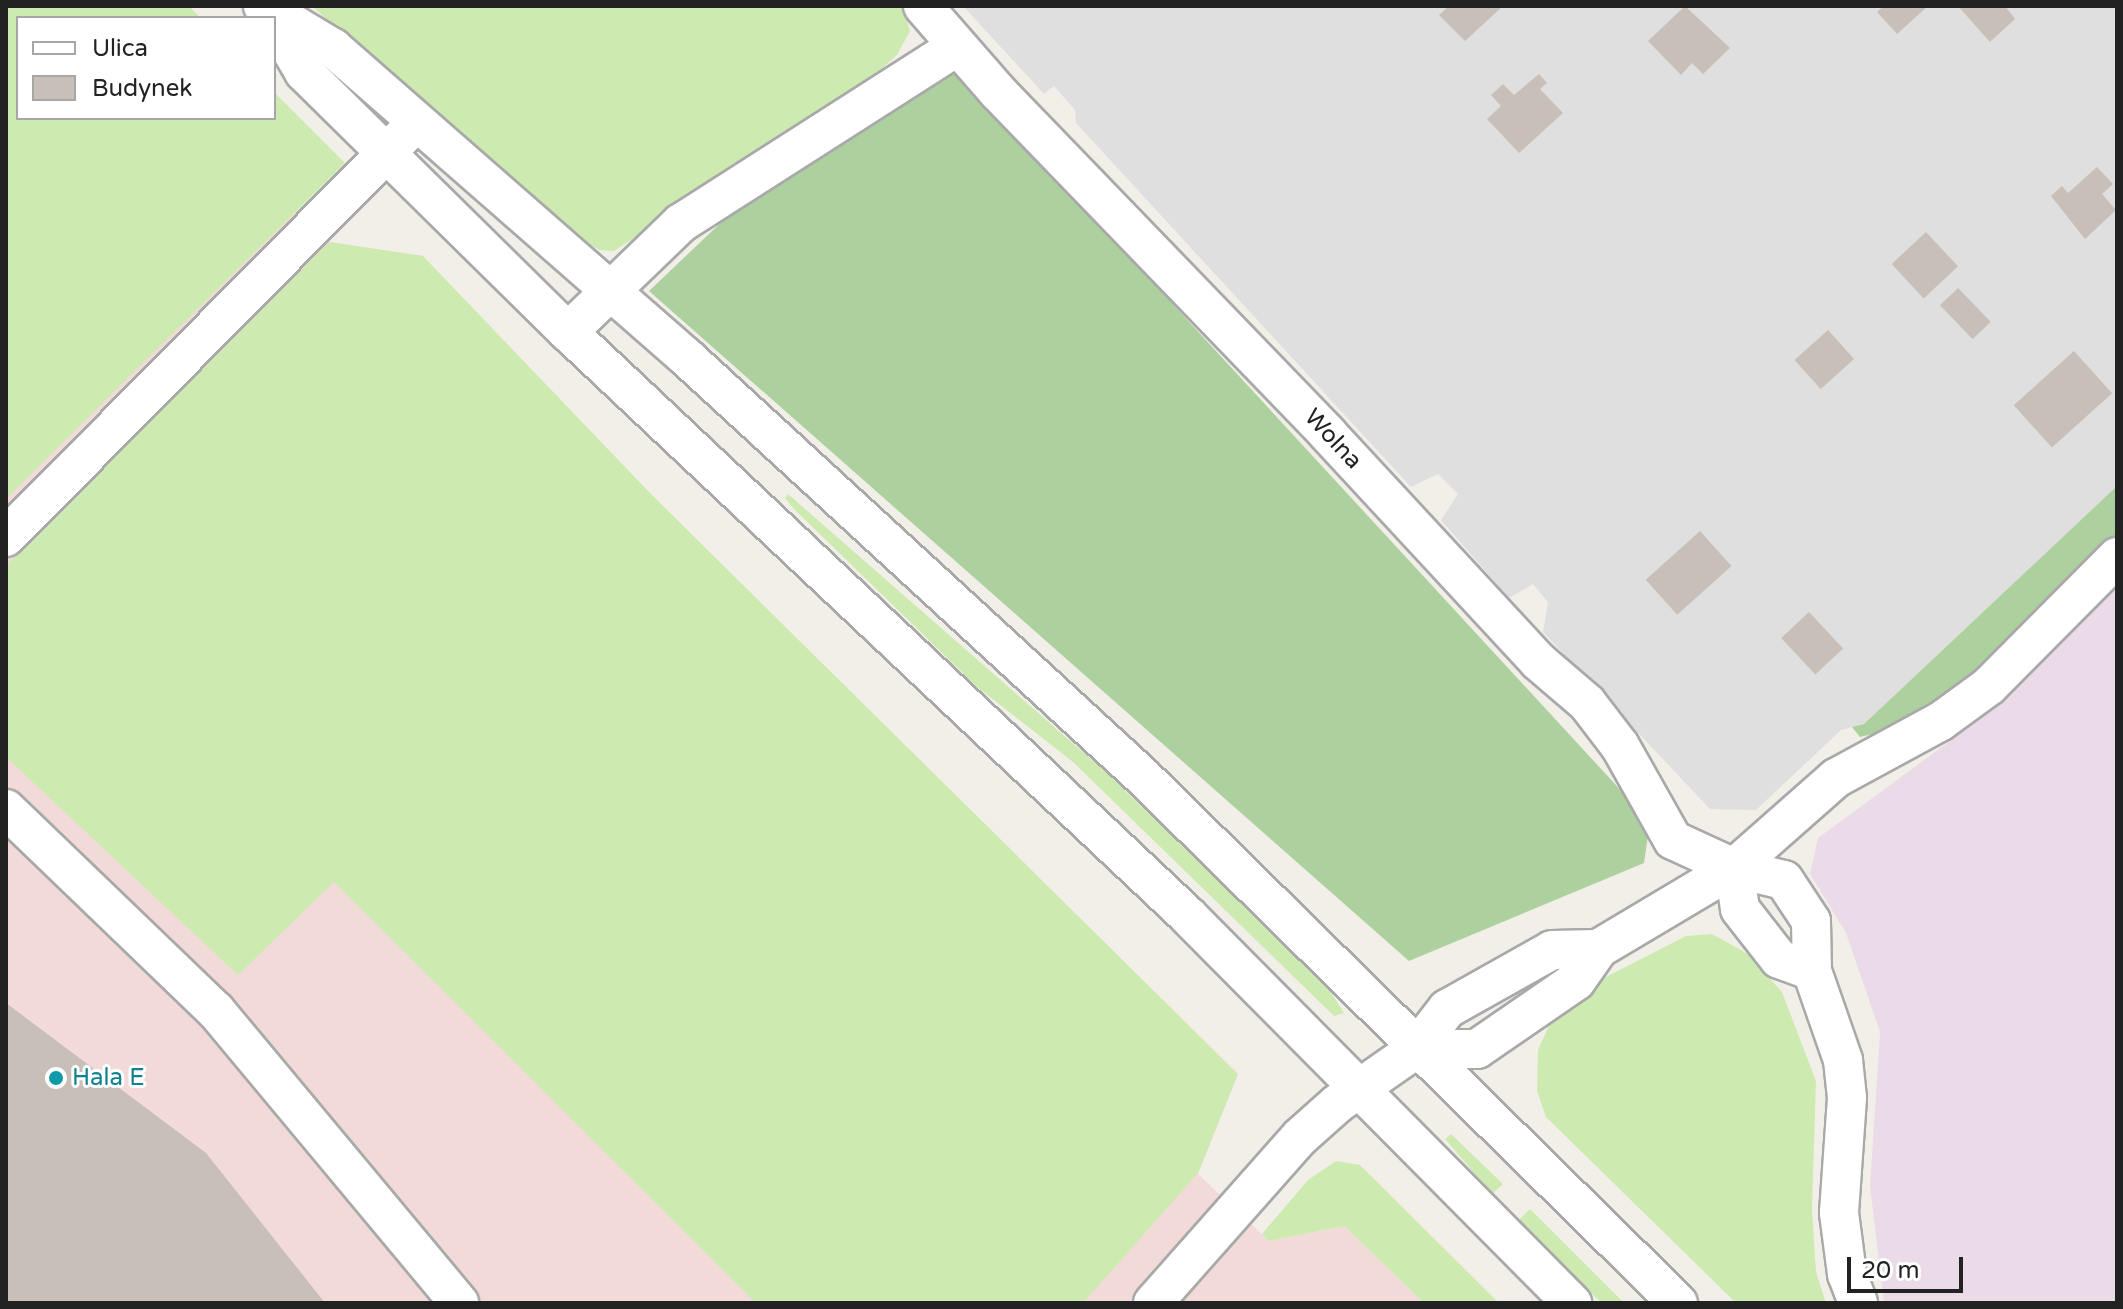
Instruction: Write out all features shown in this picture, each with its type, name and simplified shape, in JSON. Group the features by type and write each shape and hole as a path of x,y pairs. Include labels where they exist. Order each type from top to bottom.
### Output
{"street":[{"name":"Wolna","path":"923,6 956,47 1545,668 1587,703 1620,746 1673,840 1734,868 1784,880 1811,921 1812,971 1843,1060 1847,1098 1839,1213 1847,1274 1858,1303"},
{"path":"276,18 333,48 607,291 1141,775 1416,1049 1678,1303"},
{"path":"276,26 304,72 386,153 568,332 1187,915 1572,1303"},
{"path":"568,332 607,291 681,223 956,47"},
{"path":"6,537 417,122"},
{"path":"1153,1303 1300,1137 1416,1049 1447,1009 1552,950 1598,949 1734,868 1836,778 1941,721 1989,686 2117,557"},
{"path":"6,809 216,1011 459,1303"},
{"path":"1734,868 1740,909 1779,959 1812,971"}],"shaded area":[{"path":"6,6 16,16 16,120 201,120 329,242 423,256 620,528 1238,1074 1198,1174 1269,1241 1344,1226 1424,1303 6,1303"},
{"path":"963,6 2117,6 2117,486 1864,724 1841,730 1756,810 1710,809 1543,632 1548,602 1533,584 1509,598 1441,520 1458,494 1438,474 1411,487 1076,123 1075,110 1054,86 1044,94"},
{"path":"2117,578 2117,1303 1884,1303 1870,1186 1880,1032 1846,933 1810,874 1818,838 1995,708"}],"green space":[{"path":"6,6 189,6 199,16 16,16 16,120 276,120 276,94 345,163 6,499"},
{"path":"312,6 903,6 910,31 897,55 855,93 614,251 599,250 555,223"},
{"path":"956,69 1650,822 1644,863 1409,961 649,291 731,213"},
{"path":"329,242 423,256 650,493 1238,1074 1198,1173 1083,1303 756,1303 334,882 238,975 6,757 6,566"},
{"path":"2117,486 2117,540 2037,623 1935,707 1894,729 1860,737 1852,727 1864,724"},
{"path":"788,494 1108,774 1327,986 1344,1013 1334,1016 1073,762 976,686 795,510 785,498"},
{"path":"1712,934 1748,954 1782,992 1816,1081 1812,1209 1816,1272 1826,1303 1736,1303 1546,1117 1537,1091 1538,1050 1554,1014 1602,979 1686,936"},
{"path":"1451,1134 1503,1184 1492,1194 1445,1139"},
{"path":"1336,1161 1360,1165 1499,1303 1424,1303 1344,1226 1269,1241 1262,1234 1308,1180"},
{"path":"1530,1209 1624,1303 1601,1303 1519,1220"}],"building":[{"path":"1449,6 1503,6 1465,41 1439,15"},
{"path":"1685,6 1730,48 1703,74 1692,63 1681,75 1648,41"},
{"path":"1884,6 1928,6 1897,34 1877,12"},
{"path":"1958,6 2005,6 2015,19 1990,42"},
{"path":"1539,74 1547,83 1540,89 1563,113 1519,153 1487,119 1501,106 1491,95 1503,84 1514,95"},
{"path":"2097,167 2113,184 2102,194 2116,210 2085,239 2051,196 2062,186 2068,193"},
{"path":"1926,232 1958,266 1924,298 1892,264"},
{"path":"1958,288 1991,322 1973,339 1940,305"},
{"path":"1828,330 1854,359 1821,389 1795,360"},
{"path":"2074,351 2112,393 2052,448 2014,405"},
{"path":"1700,531 1731,566 1677,615 1646,580"},
{"path":"1809,612 1843,649 1815,674 1781,638"},
{"name":"Hala E","path":"6,1003 206,1153 325,1303 6,1303"}],"place":[{"name":"Hala E","path":"56,1078"}]}
